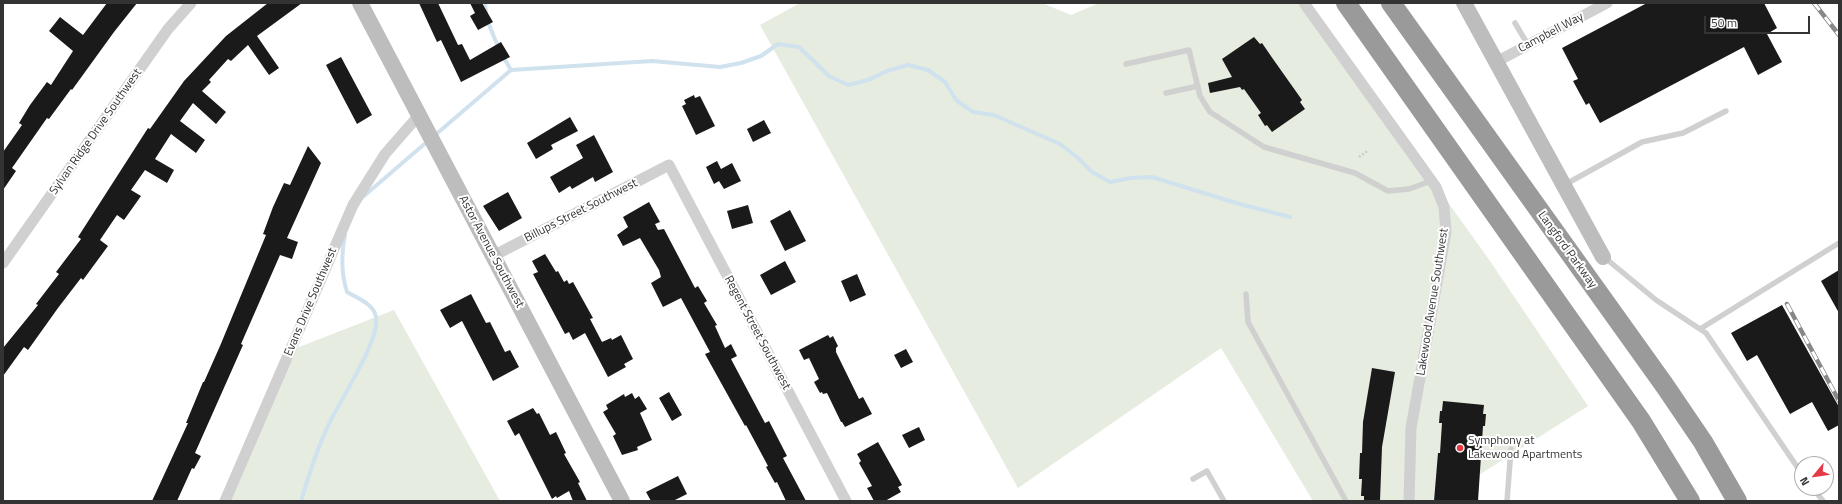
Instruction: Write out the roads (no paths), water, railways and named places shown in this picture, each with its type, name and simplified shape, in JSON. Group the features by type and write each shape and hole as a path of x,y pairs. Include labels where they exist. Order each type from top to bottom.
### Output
{"highway":[{"path":"1346,3 1641,421 1690,501"},
{"name":"Langford Parkway","path":"1391,3 1665,386 1703,442 1737,501"}],"street":[{"name":"Sylvan Ridge Drive Southwest","path":"3,263 168,29 192,3"},
{"name":"Astor Avenue Southwest","path":"360,3 622,501"},
{"name":"Lakewood Avenue Southwest","path":"1304,3 1431,181 1444,206 1446,232 1411,428 1409,501"},
{"path":"1464,3 1603,257"},
{"name":"Campbell Way","path":"1496,62 1528,45 1593,6 1607,3"},
{"name":"Evans Drive Southwest","path":"225,501 353,205 385,154 419,115"},
{"name":"Billups Street Southwest","path":"493,256 669,165"},
{"name":"Regent Street Southwest","path":"669,165 846,501"}],"lane":[{"path":"1515,23 1528,45"},
{"path":"1126,64 1190,50 1200,96 1210,112 1264,147 1355,174 1388,191 1409,189 1431,181"},
{"path":"1166,93 1198,86"},
{"path":"1564,186 1642,142 1683,134 1726,111"},
{"path":"1700,329 1839,243"},
{"path":"1603,257 1656,300 1706,333 1794,462"},
{"path":"1246,294 1248,322 1346,501"},
{"path":"1507,501 1511,449"},
{"path":"1193,479 1207,471 1224,501"}],"waterway":[{"path":"485,3 486,14"},
{"path":"487,20 499,49"},
{"path":"434,136 511,70 652,61 720,67 741,63 761,56 778,44 799,47 829,76 848,85 868,80 887,71 908,65 928,70 945,82 956,100 973,112 994,115 1060,144 1077,157 1092,172 1110,182 1131,178 1152,177 1236,203 1290,217"},
{"path":"502,55 511,70"},
{"path":"364,196 429,140"},
{"path":"301,501 320,444 333,415 358,372 372,341 376,328 376,317 372,308 347,292 342,264 345,235"}],"railway":[{"path":"1814,3 1839,35"},
{"path":"1787,304 1839,401"}],"place":[{"name":"Symphony at Lakewood Apartments","path":"1460,448"}]}
